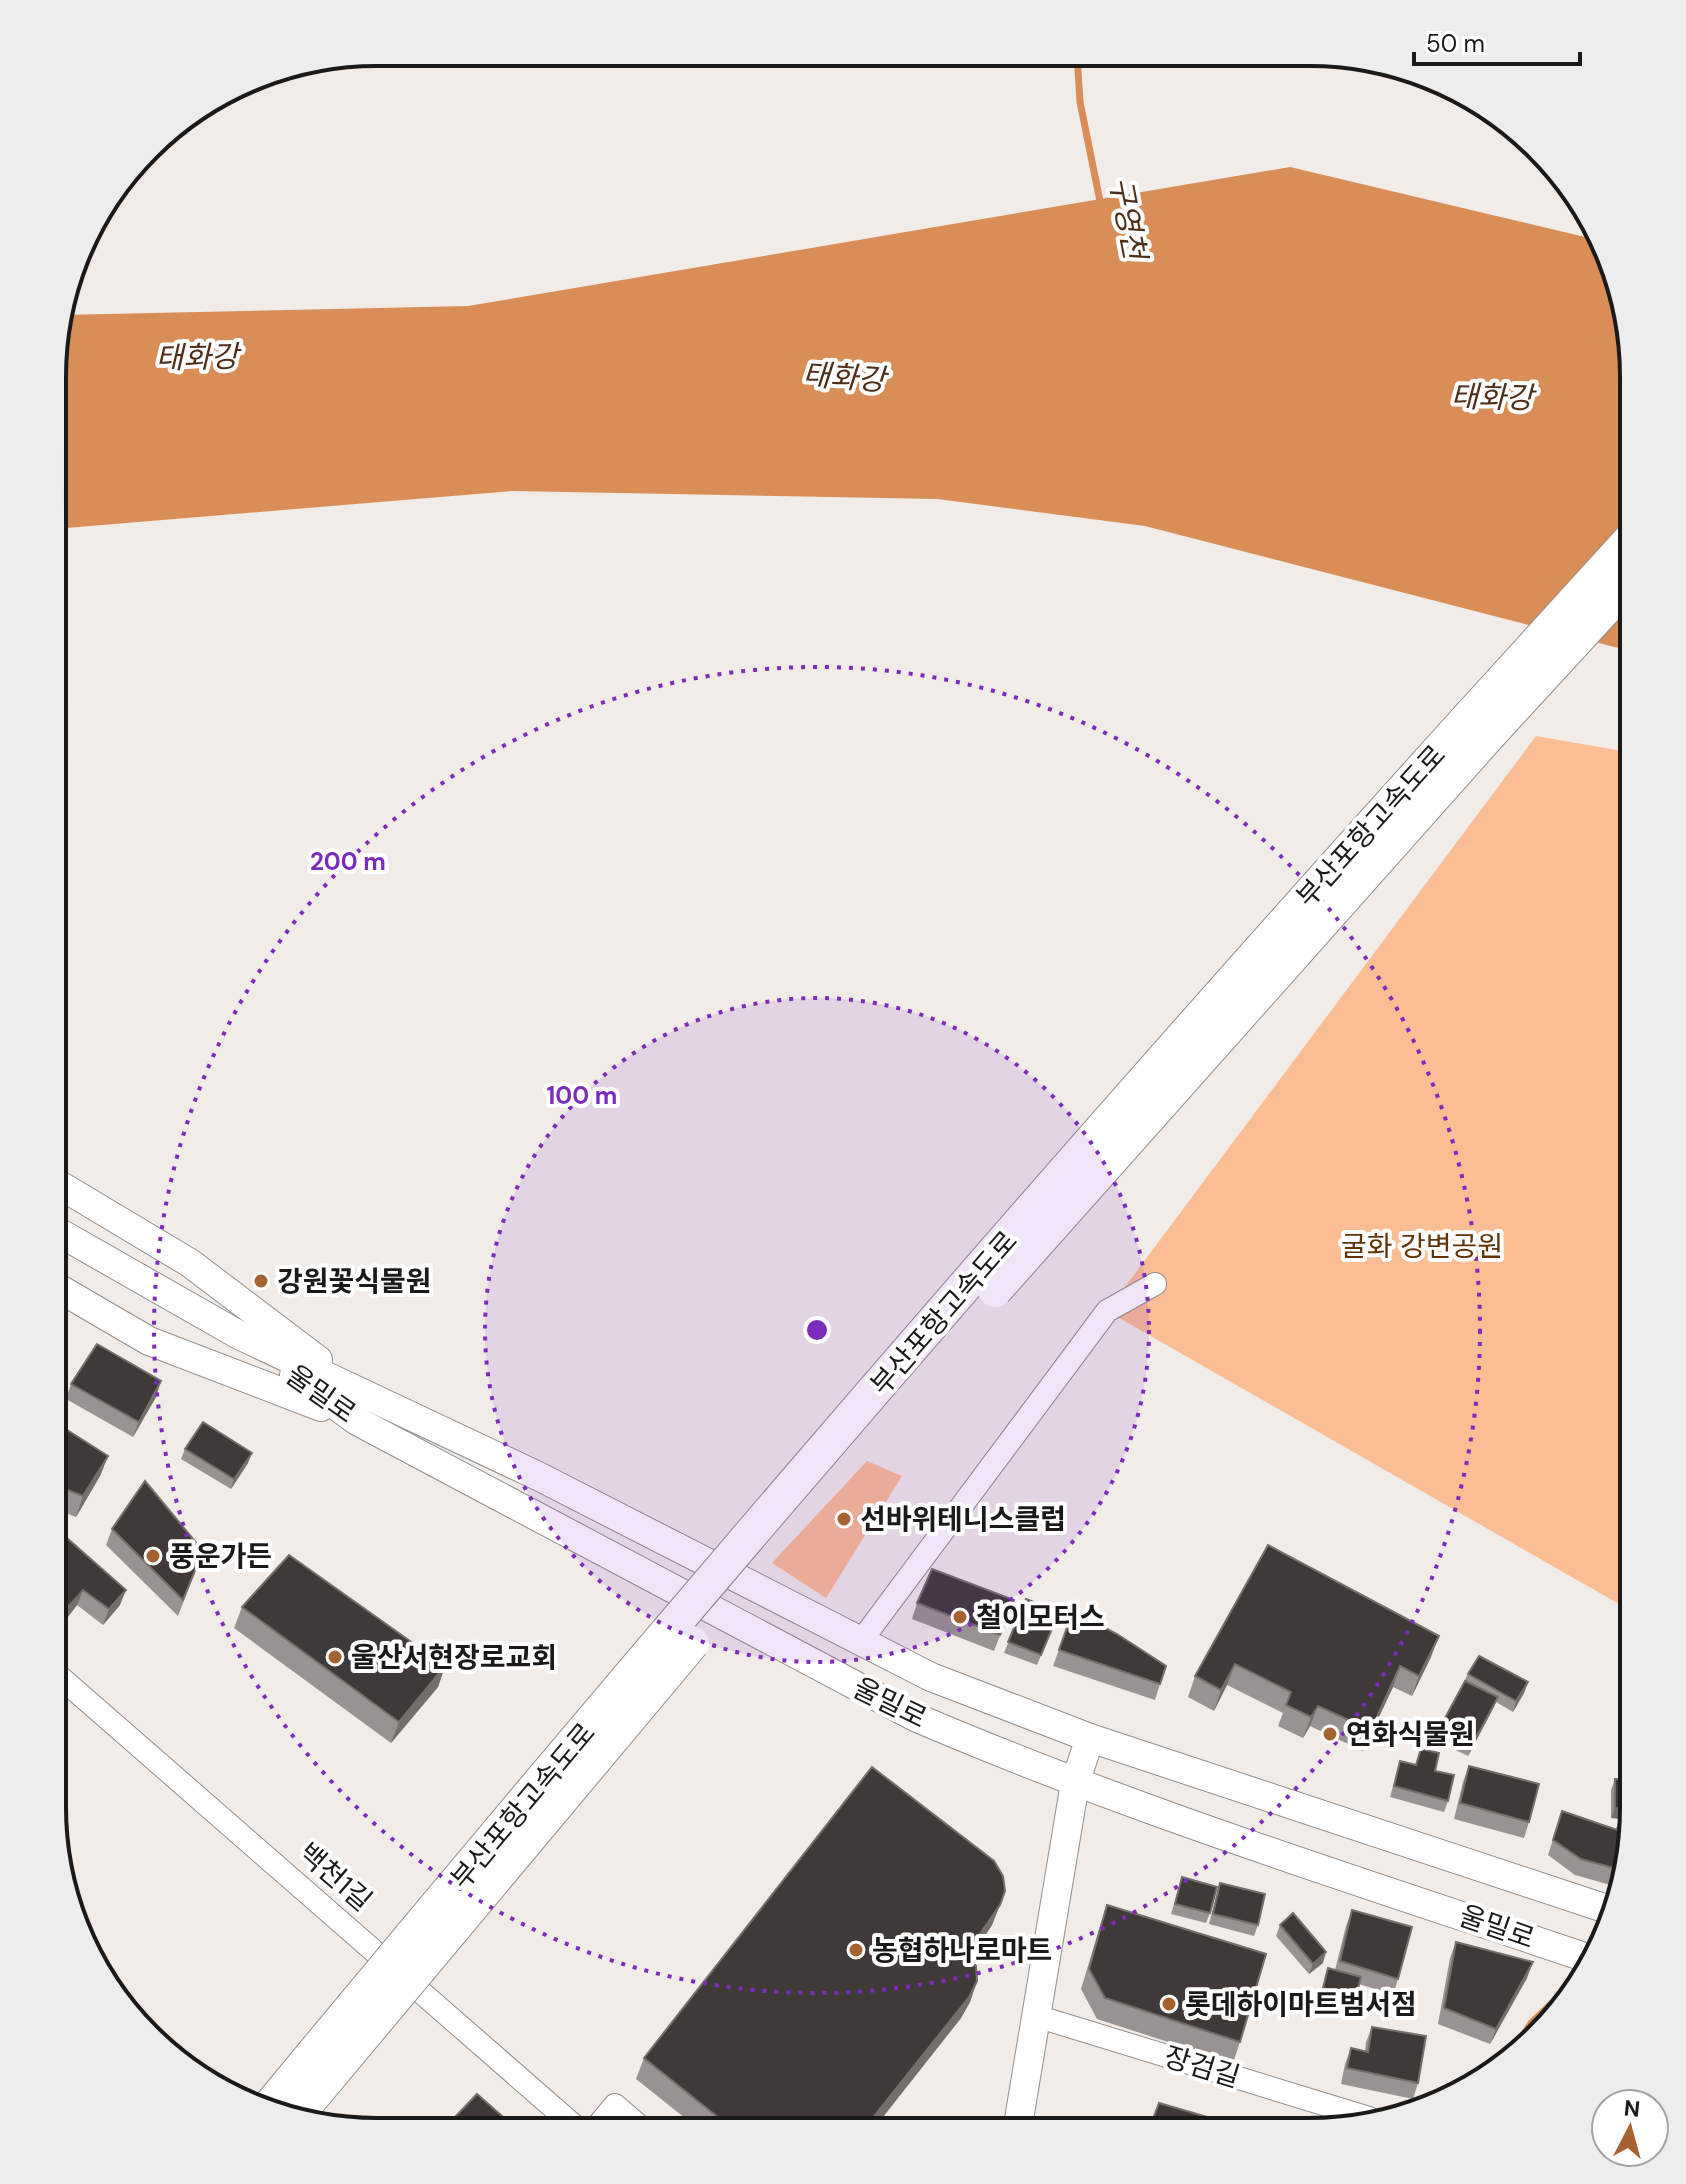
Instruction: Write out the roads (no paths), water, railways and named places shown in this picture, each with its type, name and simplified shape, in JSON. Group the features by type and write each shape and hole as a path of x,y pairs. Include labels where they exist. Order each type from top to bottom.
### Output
{"highway":[{"name":"부산포항고속도로","path":"274,2101 916,1344 1302,903 1620,551"},
{"name":"부산포항고속도로","path":"302,2109 959,1330 1486,738 1620,592"},
{"path":"322,2113 436,1948"}],"main road":[{"path":"66,1189 190,1263 362,1409"},
{"name":"울밀로","path":"66,1236 362,1409 836,1677 915,1717 1075,1783 1582,1956"},
{"path":"66,1293 149,1341 362,1409"},
{"name":"울밀로","path":"362,1409 552,1483 931,1677 1090,1738 1604,1908"},
{"path":"1019,2118 1075,1783 1090,1738"}],"street":[{"path":"861,1641 1107,1311 1155,1284"},
{"name":"백천1길","path":"66,1682 565,2118"},
{"name":"장검길","path":"1036,2016 1356,2114"},
{"path":"604,2118 615,2105 630,2118"}],"water":[{"name":"태화강","path":"1290,167 1587,237 1604,277 1614,316 1619,356 1620,648 1145,526 937,499 512,491 66,528 66,377 72,315 468,306"}],"waterway":[{"name":"구영천","path":"1078,66 1080,102 1101,206"},
{"path":"1528,2028 1544,2010"}],"place":[{"name":"강원꽃식물원","path":"261,1281"},
{"name":"선바위테니스클럽","path":"844,1519"},
{"name":"풍운가든","path":"153,1556"},
{"name":"철이모터스","path":"960,1617"},
{"name":"울산서현장로교회","path":"335,1657"},
{"name":"연화식물원","path":"1330,1734"},
{"name":"농협하나로마트","path":"856,1950"},
{"name":"롯데하이마트범서점","path":"1169,2004"}],"park label":[{"name":"굴화 강변공원","path":"1422,1246"}]}
